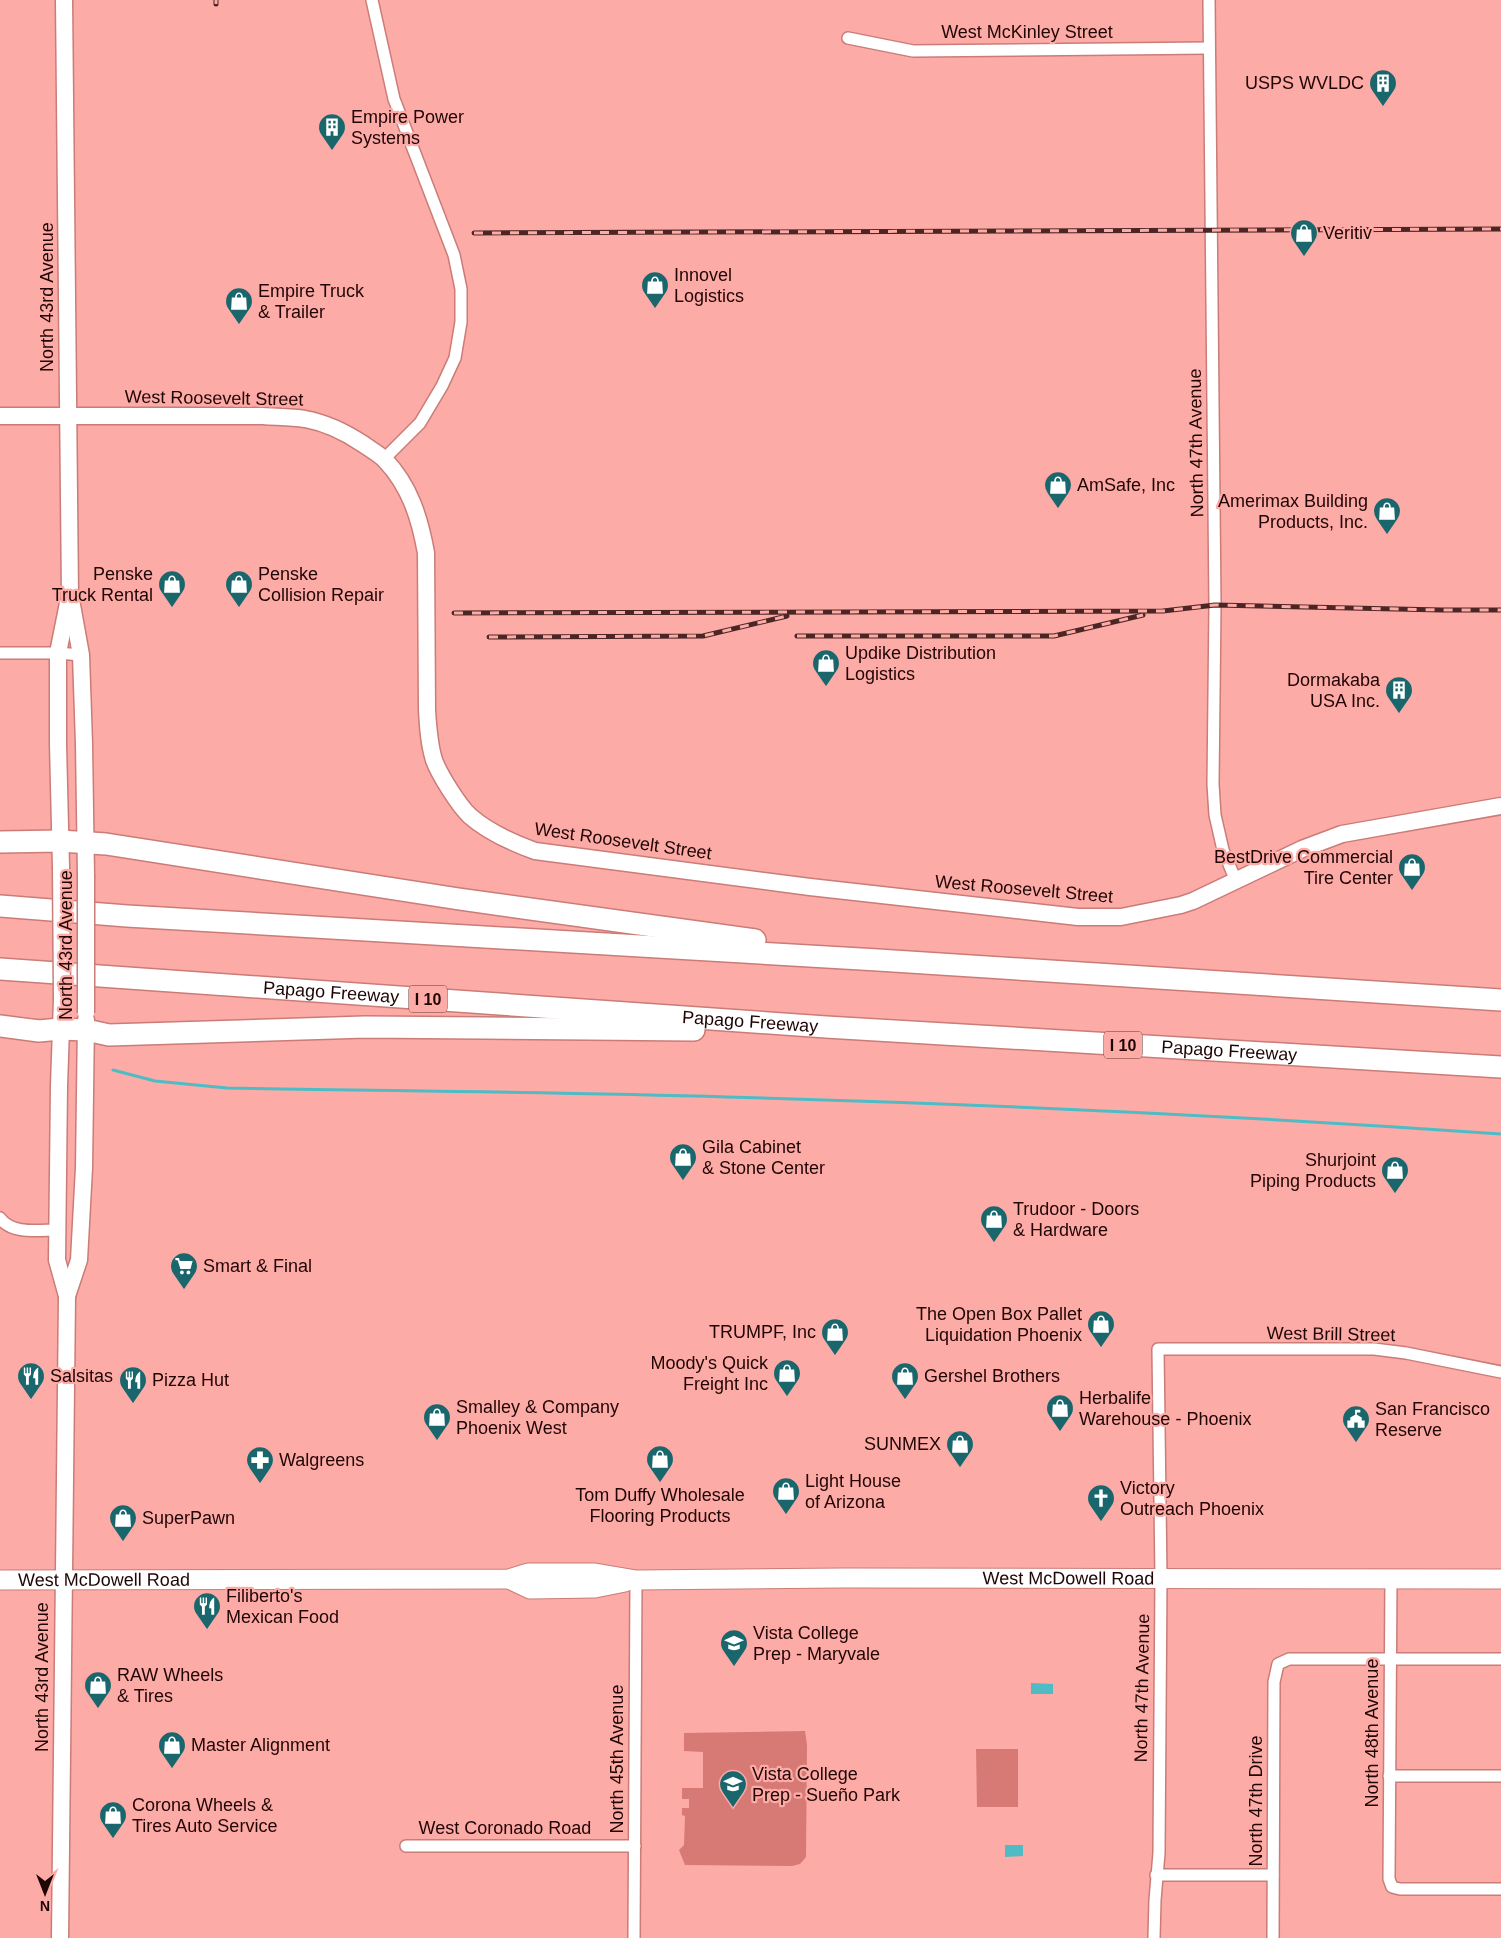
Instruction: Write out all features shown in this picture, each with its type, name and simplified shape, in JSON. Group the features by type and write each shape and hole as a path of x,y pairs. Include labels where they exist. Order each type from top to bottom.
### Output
{"highway":[{"path":"0,842 86,842 468,900 708,933 878,960"},
{"path":"0,906 127,916 878,960 1501,1000"},
{"name":"Papago Freeway","path":"0,969 826,1027 1501,1067"},
{"path":"1422,994 1501,995"},
{"path":"0,1026 39,1031 61,1021 86,1022 109,1035 365,1027 665,1030 826,1027"},
{"path":"1420,1063 1501,1074"}],"main road":[{"name":"North 43rd Avenue","path":"64,0 70,594 81,655 86,842 84,1168 79,1260 67,1296"},
{"name":"West Roosevelt Street","path":"0,416 263,416 304,419 328,425 348,434 384,460 402,482 413,502 422,530 426,553 428,730 435,762 450,789 470,816 516,844 535,851 810,887 1078,917 1121,917 1161,910 1193,901 1302,849 1342,834 1501,806"},
{"name":"North 43rd Avenue","path":"60,1938 67,1296 57,1260 61,1021 58,653 70,594"},
{"path":"57,1230 79,1260"},
{"path":"57,1260 79,1260"},
{"name":"West McDowell Road","path":"0,1580 509,1579 530,1589 595,1588 636,1580 835,1578 1501,1579"}],"street":[{"path":"372,0 394,99 454,255 460,289 460,322 455,358 442,386 420,422 384,460"},
{"name":"North 47th Avenue","path":"1209,0 1215,605 1212,784 1215,815 1223,850 1236,881"},
{"name":"West McKinley Street","path":"848,38 913,51 1208,48"},
{"path":"0,653 81,655"},
{"path":"0,1218 4,1224 13,1228 57,1230"},
{"name":"North 47th Avenue","path":"1154,1938 1158,1853 1161,1578 1158,1349"},
{"name":"West Brill Street","path":"1158,1349 1374,1349 1406,1353 1501,1372"},
{"name":"North 48th Avenue","path":"1391,1579 1389,1879 1392,1887 1400,1889 1501,1889"},
{"name":"North 45th Avenue","path":"634,1938 636,1580"},
{"name":"North 47th Drive","path":"1273,1938 1274,1682 1278,1664 1289,1658 1390,1659"},
{"path":"1390,1659 1501,1659"},
{"path":"1389,1776 1501,1776"},
{"name":"West Coronado Road","path":"406,1846 634,1846"},
{"path":"1156,1875 1273,1875"}],"shaded area":[{"path":"805,1731 807,1745 806,1857 800,1864 792,1866 685,1865 679,1850 684,1845 685,1816 682,1815 682,1808 689,1808 689,1799 682,1799 682,1788 703,1788 703,1752 684,1751 684,1733"},
{"path":"976,1749 1018,1749 1018,1807 977,1807"}],"water":[{"path":"1031,1683 1053,1684 1053,1694 1031,1694"},
{"path":"1005,1845 1023,1845 1023,1856 1005,1857"}],"waterway":[{"path":"113,1070 155,1081 227,1088 602,1094 920,1103 1211,1116 1501,1134"}],"railway":[{"path":"474,233 1501,229"},
{"path":"454,613 1163,611 1215,605 1501,610"},
{"path":"797,636 1054,636 1143,615"},
{"path":"489,637 703,636 787,616"}],"place":[{"name":"USPS WVLDC","path":"1383,107"},
{"name":"Empire Power Systems","path":"332,151"},
{"name":"Veritiv","path":"1304,257"},
{"name":"Innovel Logistics","path":"655,309"},
{"name":"Empire Truck & Trailer","path":"239,325"},
{"name":"AmSafe, Inc","path":"1058,509"},
{"name":"Amerimax Building Products, Inc.","path":"1387,535"},
{"name":"Penske Truck Rental","path":"172,608"},
{"name":"Penske Collision Repair","path":"239,608"},
{"name":"Updike Distribution Logistics","path":"826,687"},
{"name":"Dormakaba USA Inc.","path":"1399,714"},
{"name":"BestDrive Commercial Tire Center","path":"1412,891"},
{"name":"Gila Cabinet & Stone Center","path":"683,1181"},
{"name":"Shurjoint Piping Products","path":"1395,1194"},
{"name":"Trudoor - Doors & Hardware","path":"994,1243"},
{"name":"Smart & Final","path":"184,1290"},
{"name":"The Open Box Pallet Liquidation Phoenix","path":"1101,1348"},
{"name":"TRUMPF, Inc","path":"835,1356"},
{"name":"Moody's Quick Freight Inc","path":"787,1397"},
{"name":"Salsitas","path":"31,1400"},
{"name":"Gershel Brothers","path":"905,1400"},
{"name":"Pizza Hut","path":"133,1404"},
{"name":"Herbalife Warehouse - Phoenix","path":"1060,1432"},
{"name":"Smalley & Company Phoenix West","path":"437,1441"},
{"name":"San Francisco Reserve","path":"1356,1443"},
{"name":"SUNMEX","path":"960,1468"},
{"name":"Tom Duffy Wholesale Flooring Products","path":"660,1483"},
{"name":"Walgreens","path":"260,1484"},
{"name":"Light House of Arizona","path":"786,1515"},
{"name":"Victory Outreach Phoenix","path":"1101,1522"},
{"name":"SuperPawn","path":"123,1542"},
{"name":"Filiberto's Mexican Food","path":"207,1630"},
{"name":"Vista College Prep - Maryvale","path":"734,1667"},
{"name":"RAW Wheels & Tires","path":"98,1709"},
{"name":"Master Alignment","path":"172,1769"},
{"name":"Vista College Prep - Sueño Park","path":"733,1808"},
{"name":"Corona Wheels & Tires Auto Service","path":"113,1839"}]}
